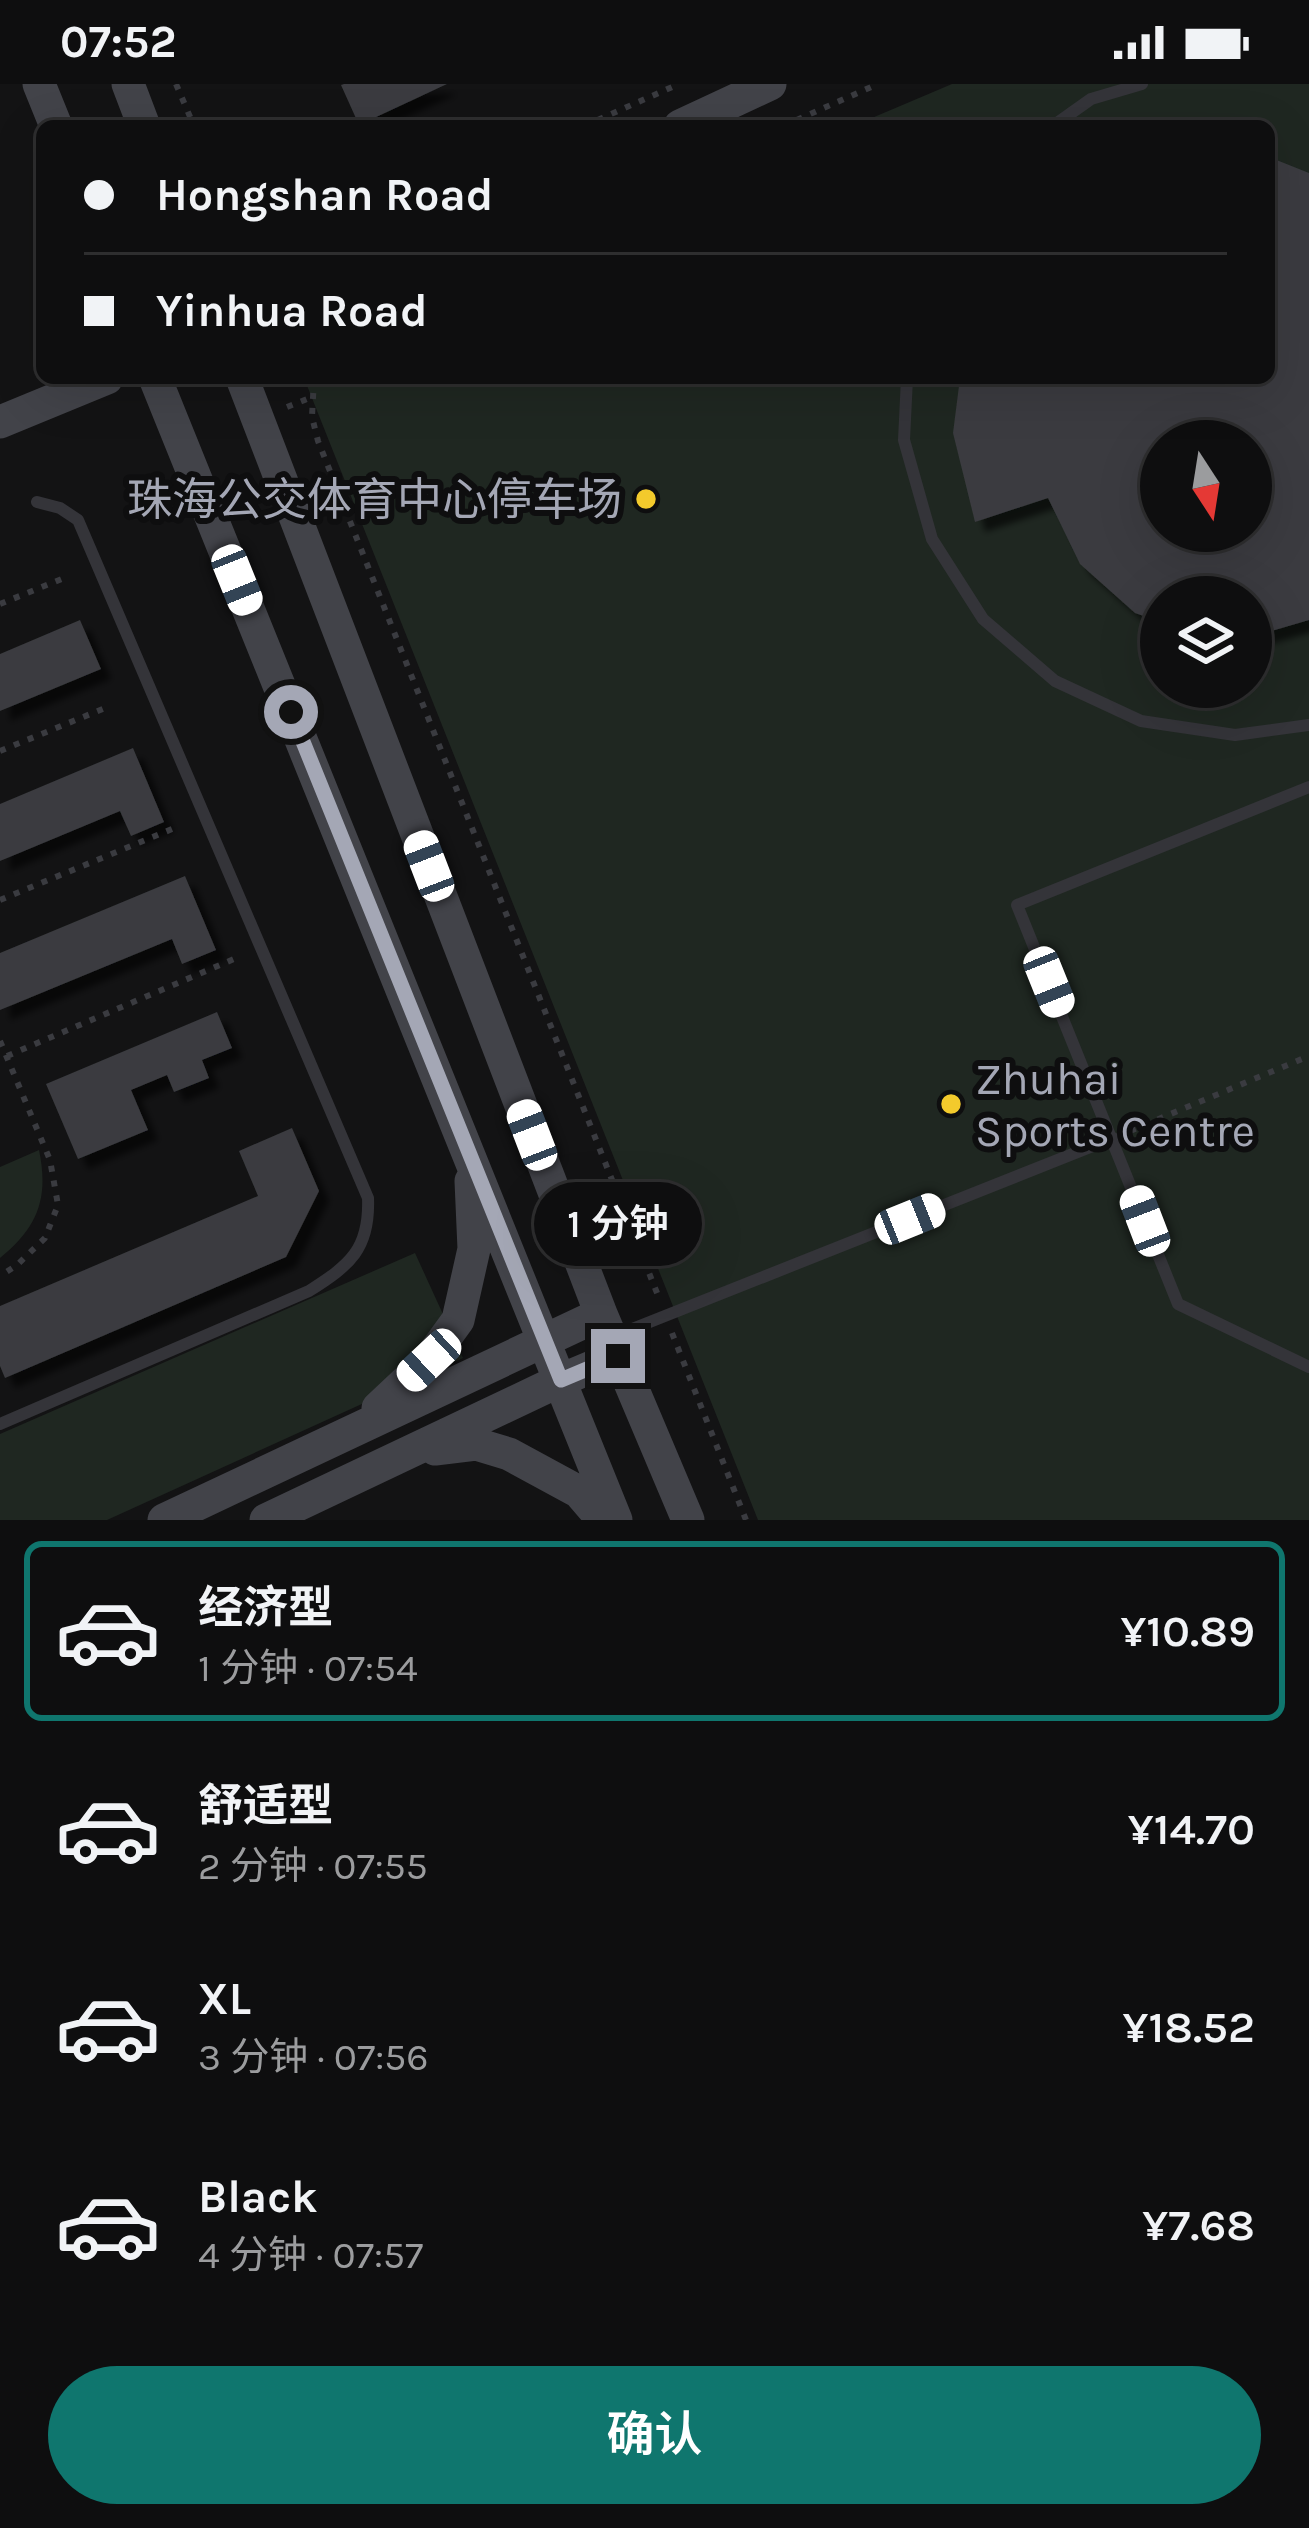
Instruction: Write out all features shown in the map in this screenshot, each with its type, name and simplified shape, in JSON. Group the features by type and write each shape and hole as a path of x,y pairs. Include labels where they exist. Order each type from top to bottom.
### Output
{"main road":[{"path":"39,84 54,120"},
{"path":"128,84 142,120"},
{"path":"693,120 770,84"},
{"path":"0,422 92,384"},
{"path":"157,384 616,1520"},
{"path":"244,384 610,1336 688,1520"},
{"path":"344,1436 429,1360 458,1320 474,1249 470,1154"},
{"path":"164,1520 546,1341 610,1336"},
{"path":"266,1520 561,1380 610,1336"},
{"path":"365,1473 440,1448 476,1444 509,1454 579,1492 603,1520"}],"lane":[{"path":"1061,120 1091,99 1142,84"},
{"path":"907,384 904,440 932,539 983,619 1055,681 1141,721 1235,735 1309,725"},
{"path":"0,1424 309,1291 353,1258 369,1222 368,1198 78,520 60,508 37,502"},
{"path":"1309,788 1017,905 1178,1304 1309,1367"},
{"path":"610,1336 1113,1138"}],"path":[{"path":"176,84 191,120"},
{"path":"598,120 679,84"},
{"path":"797,120 878,84"},
{"path":"314,384 312,417 318,442 746,1520"},
{"path":"0,604 64,578"},
{"path":"0,751 110,706"},
{"path":"0,900 177,827"},
{"path":"7,1056 261,948"},
{"path":"0,1041 50,1160 58,1205 45,1238 0,1276"},
{"path":"1113,1138 1309,1056"}],"shaded area":[{"name":"Zhuhai Sports Centre","path":"952,84 1309,84 1309,1520 758,1520 306,384 1275,384 1275,120 867,120"},
{"path":"39,1150 38,1210 24,1235 0,1258 0,1167"},
{"path":"415,1253 463,1358 107,1520 0,1520 0,1434"}],"building":[{"path":"447,84 370,120 357,120 341,85"},
{"path":"1275,159 1309,173 1309,620 1272,631 1272,576 1140,576 1140,615 1135,613 1080,564 1048,498 975,522 953,433 959,384 1275,384"},
{"path":"80,620 101,669 0,711 0,654"},
{"path":"133,748 164,822 131,836 120,811 0,861 0,804"},
{"path":"185,876 216,950 182,964 172,939 0,1010 0,953"},
{"path":"217,1012 232,1048 202,1060 209,1078 174,1092 167,1075 131,1090 148,1130 78,1159 46,1084"},
{"path":"292,1128 319,1191 286,1257 5,1378 0,1366 0,1306 258,1196 239,1151"}],"place":[{"name":"珠海公交体育中心停车场","path":"646,499"},
{"name":"Zhuhai Sports Centre","path":"951,1104"}],"route":[{"path":"291,712 561,1380 618,1356"}]}
